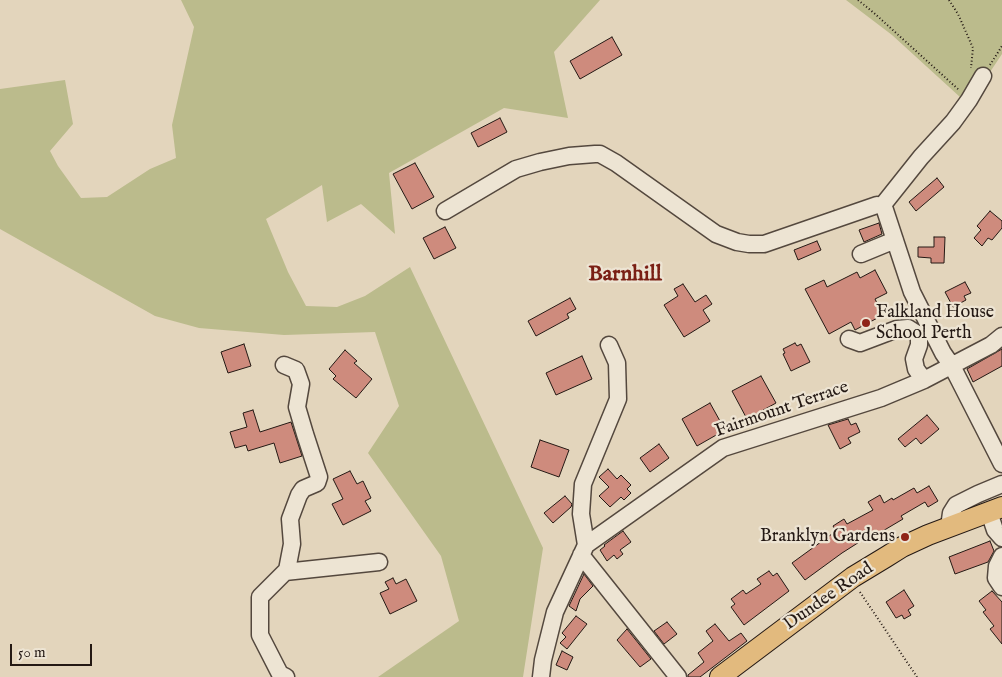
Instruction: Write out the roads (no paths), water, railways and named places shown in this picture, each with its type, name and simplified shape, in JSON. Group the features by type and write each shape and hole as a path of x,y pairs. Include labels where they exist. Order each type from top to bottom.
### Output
{"main road":[{"name":"Dundee Road","path":"726,675 853,577 902,547 996,509"}],"street":[{"path":"882,206 921,157 953,122 969,100 977,75"},
{"path":"445,211 516,169 569,156 600,154 616,163 716,234 737,242 764,244 877,205 882,206 885,210 912,292 1002,464"},
{"path":"861,254 895,240"},
{"path":"849,339 860,343 897,329 908,328 919,336 919,345 914,359 916,369 924,380"},
{"name":"Fairmount Terrace","path":"584,550 723,448 758,442 880,398 952,366 991,345 1002,336"},
{"path":"541,677 555,612 584,550 581,514 583,484 618,399 617,363 609,345"},
{"path":"284,365 296,370 300,384 297,407 319,477 317,483 303,489 290,519 292,544 287,570 260,597 260,635 280,674 286,677"},
{"path":"949,527 951,513 956,505 1002,484"},
{"path":"996,509 995,530 1002,538"},
{"path":"584,550 678,677"},
{"path":"1002,556 996,566 996,578 1002,587"},
{"path":"285,572 379,562"}],"place":[{"name":"Falkland House School Perth","path":"866,323"},
{"name":"Branklyn Gardens","path":"905,537"}],"district":[{"name":"Barnhill","path":"625,275"}]}
